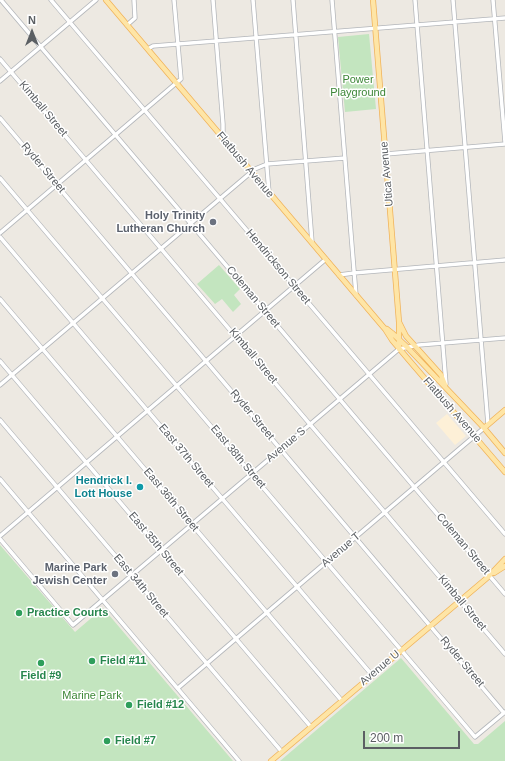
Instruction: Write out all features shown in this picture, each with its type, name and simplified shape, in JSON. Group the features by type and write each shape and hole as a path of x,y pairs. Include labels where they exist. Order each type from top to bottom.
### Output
{"main road":[{"name":"Flatbush Avenue","path":"106,0 385,328 399,349 505,472"},
{"name":"Utica Avenue","path":"373,0 399,322 399,349"},
{"path":"399,322 406,336 441,375 446,388"},
{"name":"Flatbush Avenue","path":"385,328 407,347 484,428 505,454"},
{"name":"Avenue T","path":"484,428 505,410"},
{"name":"Avenue U","path":"271,761 489,576 505,559"},
{"name":"Avenue U","path":"489,576 505,566"}],"street":[{"name":"Coleman Street","path":"1,0 505,594"},
{"name":"Hendrickson Street","path":"51,0 505,534"},
{"path":"0,81 96,0"},
{"path":"127,25 135,18 134,0"},
{"path":"0,233 181,79 174,0"},
{"path":"213,0 223,124 222,138"},
{"path":"253,0 269,193"},
{"path":"293,0 312,243"},
{"path":"332,0 356,295"},
{"path":"415,0 446,388"},
{"path":"453,0 488,424"},
{"path":"386,154 465,148 505,143 493,0"},
{"path":"148,49 153,46 505,18"},
{"name":"Kimball Street","path":"0,58 505,654"},
{"name":"Ryder Street","path":"0,118 505,712"},
{"path":"0,385 258,166 344,158"},
{"name":"East 38th Street","path":"0,178 475,737 505,712"},
{"name":"East 37th Street","path":"0,237 372,675"},
{"path":"0,538 57,487 326,259"},
{"path":"339,275 354,272 505,260"},
{"name":"East 36th Street","path":"0,299 342,701"},
{"name":"Avenue S","path":"0,538 73,625 399,349 443,342 505,338"},
{"name":"East 35th Street","path":"0,361 311,727"},
{"name":"East 34th Street","path":"0,420 282,752"},
{"name":"Avenue T","path":"178,688 484,428"},
{"path":"0,480 239,761"}],"shaded area":[{"path":"447,414 466,436 455,445 436,423"}],"green space":[{"name":"Power Playground","path":"369,34 376,109 345,112 338,37"},
{"path":"219,265 240,289 234,295 241,304 233,312 222,299 215,304 197,284"},
{"name":"Marine Park","path":"0,545 75,632 103,608 233,761 0,761"},
{"path":"401,658 474,744 478,744 505,721 505,761 280,761"}],"place":[{"name":"Holy Trinity Lutheran Church","path":"213,222"},
{"name":"Hendrick I. Lott House","path":"140,487"},
{"name":"Marine Park Jewish Center","path":"115,574"},
{"name":"Practice Courts","path":"19,613"},
{"name":"Field #11","path":"92,661"},
{"name":"Field #9","path":"41,663"},
{"name":"Field #12","path":"129,705"},
{"name":"Field #7","path":"107,741"}]}
